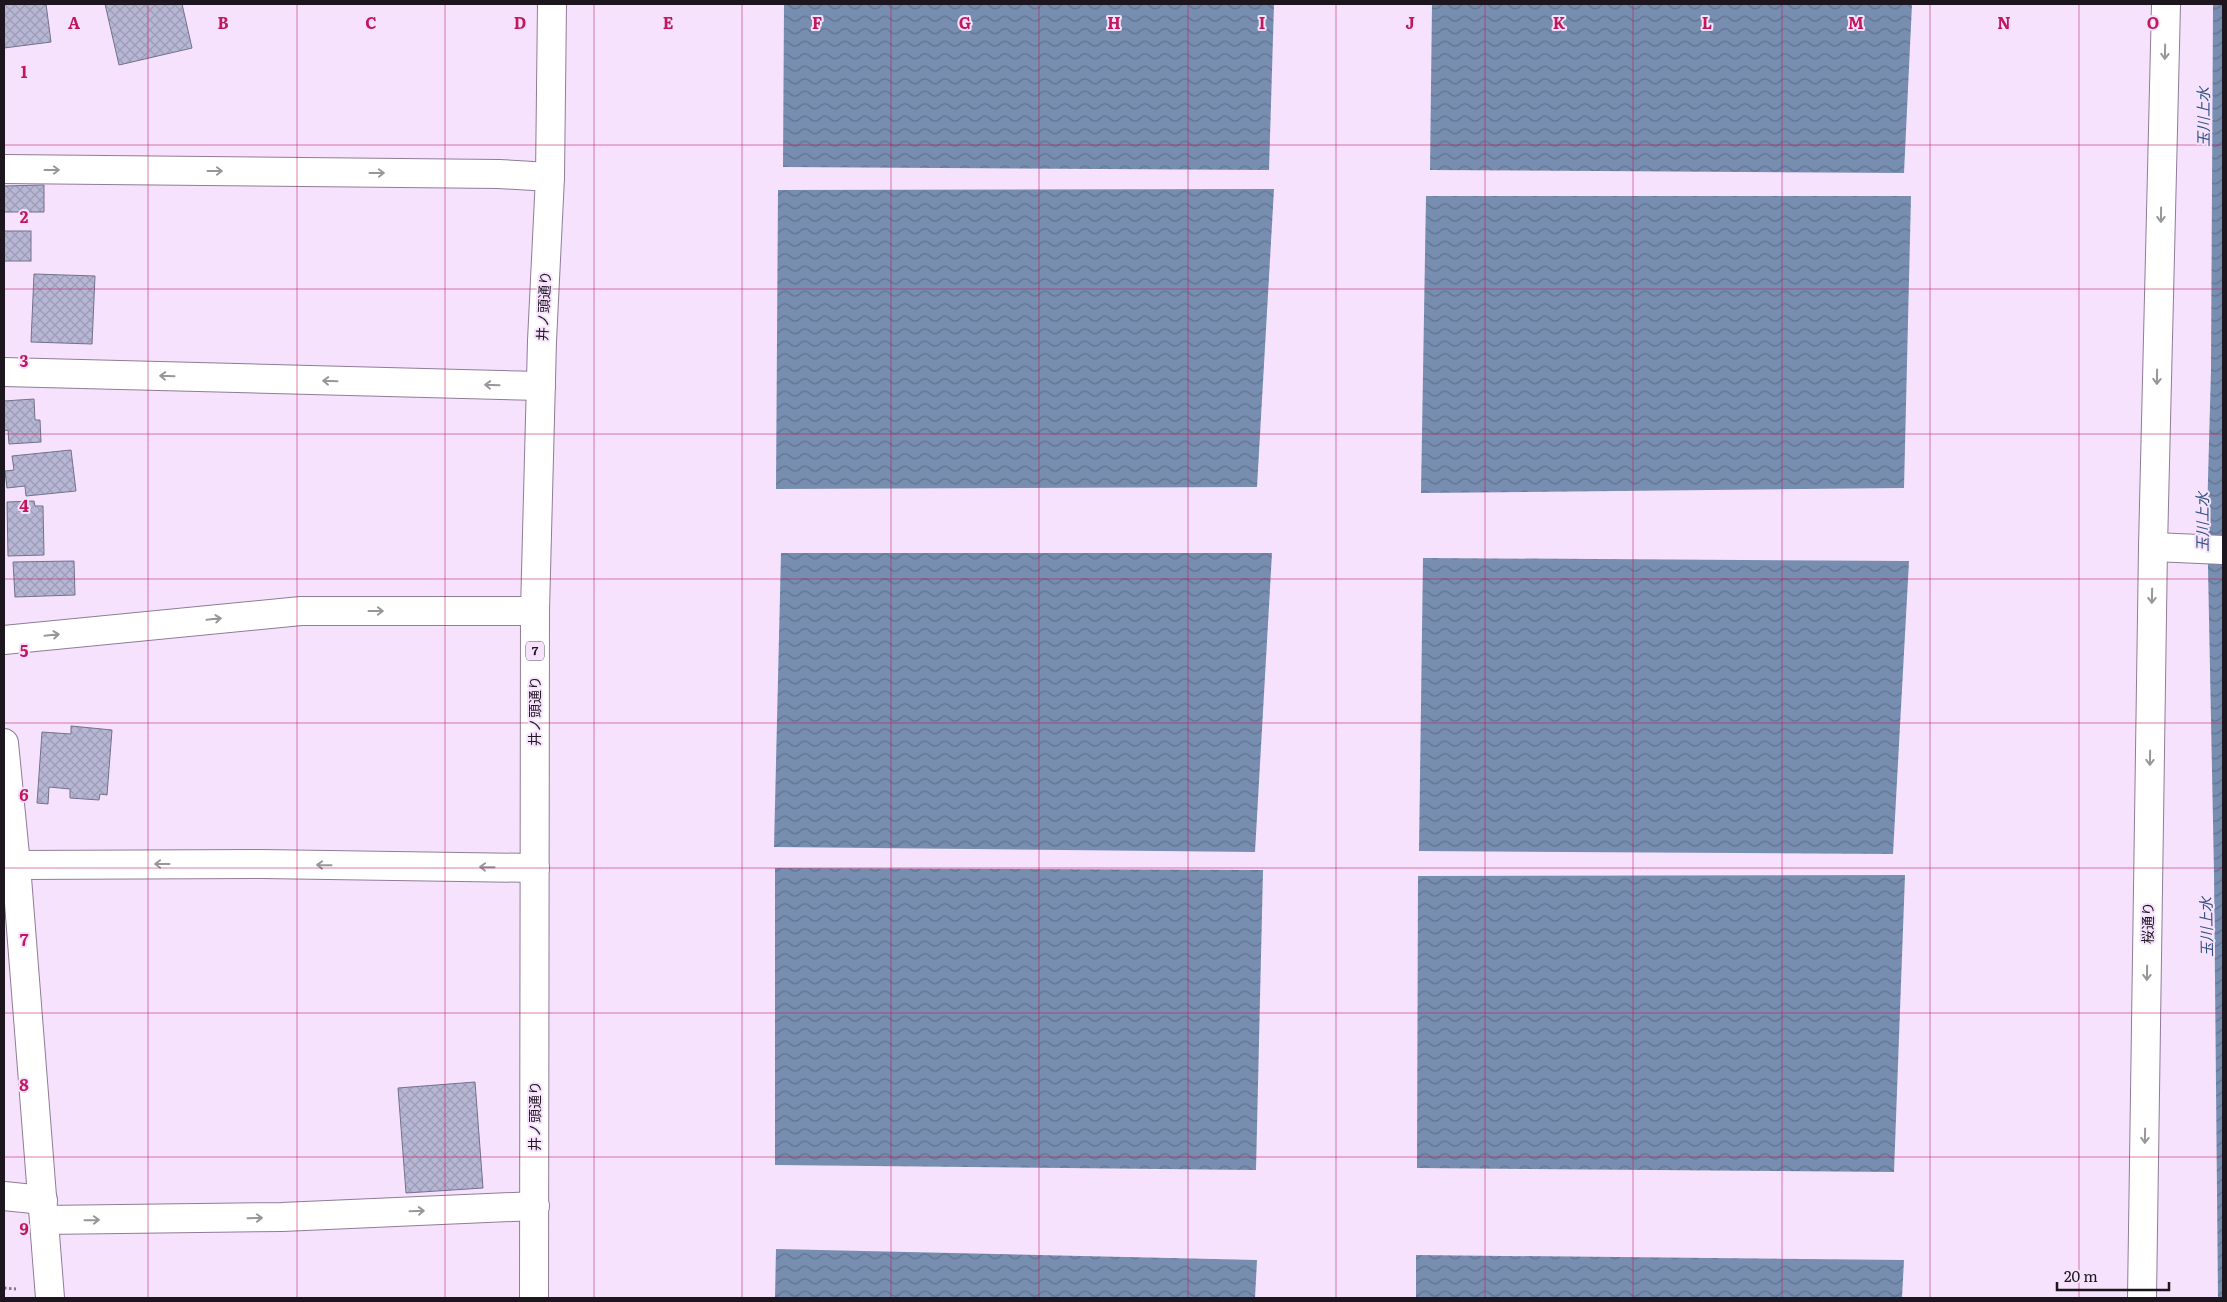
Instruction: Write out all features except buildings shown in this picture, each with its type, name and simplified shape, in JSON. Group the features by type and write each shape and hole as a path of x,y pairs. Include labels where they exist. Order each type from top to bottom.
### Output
{"street":[{"name":"井ノ頭通り","path":"534,1298 535,611 541,386 550,177 552,4"},
{"name":"桜通り","path":"2142,1298 2153,547 2166,4"},
{"path":"4,170 499,174 550,177"},
{"path":"4,372 541,386"},
{"path":"2153,547 2223,550"},
{"path":"4,640 301,610 535,611"},
{"path":"4,743 16,865 50,1298"},
{"path":"16,865 262,864 535,868"},
{"path":"4,1196 43,1210 282,1217 535,1206"}],"water":[{"path":"784,4 1274,4 1269,170 783,167"},
{"path":"1432,4 1912,4 1904,173 1430,170"},
{"path":"2213,4 2223,4 2223,1298 2218,1298 2214,873 2207,516 2211,370"},
{"path":"1274,189 1257,487 776,489 778,190"},
{"path":"1426,196 1911,196 1904,488 1421,493"},
{"path":"781,553 1272,553 1255,852 774,847"},
{"path":"1423,558 1909,561 1893,854 1419,851"},
{"path":"775,868 1263,870 1256,1170 775,1165"},
{"path":"1905,875 1894,1172 1417,1168 1418,876"},
{"path":"776,1249 1257,1260 1255,1298 775,1298"},
{"path":"1416,1255 1904,1260 1902,1298 1416,1298"}],"water label":[{"name":"玉川上水","path":"2204,117"},
{"name":"玉川上水","path":"2203,522"},
{"name":"玉川上水","path":"2207,927"}]}
